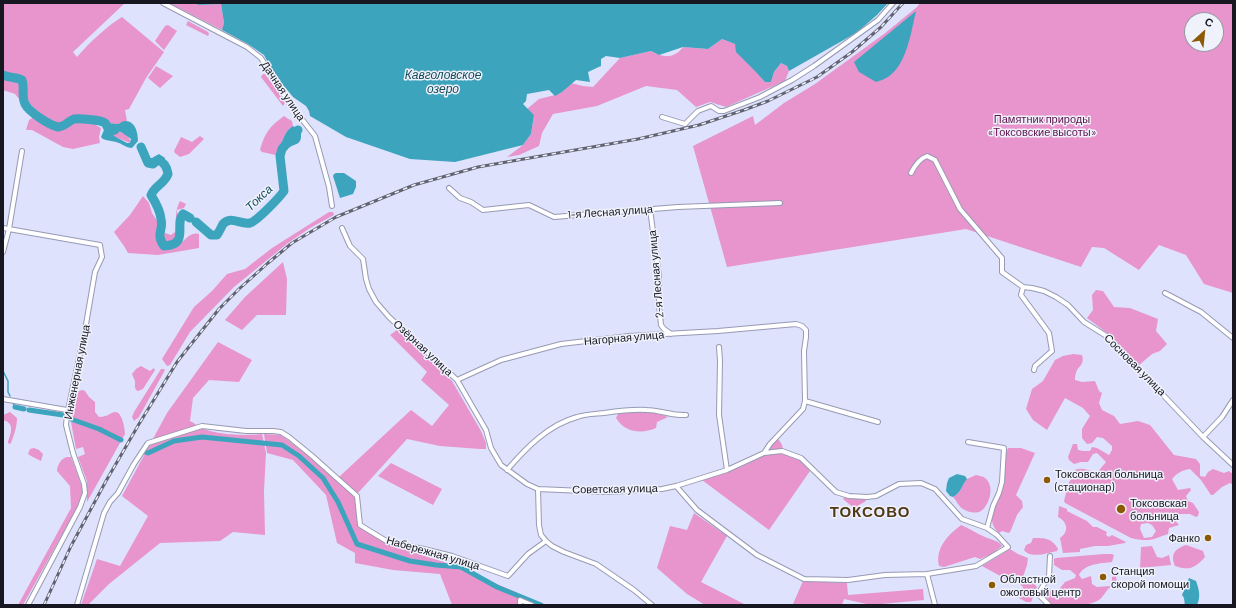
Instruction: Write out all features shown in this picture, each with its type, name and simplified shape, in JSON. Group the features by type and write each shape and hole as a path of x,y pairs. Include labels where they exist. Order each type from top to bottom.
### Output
{"street":[{"name":"Дачная улица","path":"163,3 247,47 261,58 287,100 315,136 329,187 332,206"},
{"path":"662,117 685,124 698,111 711,106 724,111 760,97 792,80 857,36 878,20 893,3"},
{"path":"3,252 9,229 22,151"},
{"name":"Сосновая улица","path":"911,173 916,164 922,158 928,156 935,160 960,209 1002,258 1002,272 1023,287 1032,288 1056,297 1068,305 1084,322 1108,337 1203,437 1233,466"},
{"name":"1-я Лесная улица","path":"449,188 460,198 471,202 483,210 529,205 554,217 650,209 780,203"},
{"name":"2-я Лесная улица","path":"650,209 659,277 661,325 672,334"},
{"path":"3,228 9,229"},
{"name":"Озёрная улица","path":"342,228 350,246 363,259 369,289 376,302 389,317 457,380 486,430 491,448 501,465 527,484 538,488"},
{"name":"Инженерная улица","path":"9,229 100,245 102,257 96,272 75,379 67,410 66,425 73,453 84,484 85,493 80,506 28,605"},
{"path":"1023,287 1021,295 1049,333 1052,351 1035,366 1034,370"},
{"path":"1166,293 1201,312 1233,338"},
{"name":"Нагорная улица","path":"457,380 501,360 561,344 629,336 718,331 796,324 802,326 806,330 804,351 805,401"},
{"path":"719,347 720,361 718,415 727,470"},
{"path":"3,399 67,410"},
{"path":"1203,437 1222,417 1233,400"},
{"path":"764,453 770,444 803,409 805,401 878,422"},
{"path":"507,470 521,454 549,430 577,416 615,411 648,410 672,415 686,415"},
{"name":"Набережная улица","path":"77,605 104,513 110,502 118,493 134,464 148,443 202,426 246,431 282,432 311,455 357,496 360,526 388,542 452,556 508,576 528,554 546,540"},
{"path":"676,486 697,510 757,555 804,579 848,580 885,575 927,574 976,566 1008,547 997,535 987,528 1002,482 1004,448 968,442"},
{"name":"Советская улица","path":"538,488 606,492 676,486 727,470 764,453 782,451 801,458 836,492 849,496 867,497 876,496 899,484 921,483 935,489 962,519 987,528"},
{"path":"538,488 539,525 541,536 552,546 596,564 634,590 652,605"},
{"path":"1049,605 1038,594 1049,576 1050,556"},
{"path":"927,574 935,605"},
{"path":"520,605 520,600 532,605"}],"green space":[{"path":"3,3 125,3 73,52 77,57 98,35 122,17 164,52 146,78 129,109 125,110 127,121 118,124 107,123 102,119 71,117 58,124 39,113 26,100 21,101 15,94 3,90"},
{"path":"169,3 200,3 198,5 221,4 224,23 222,30"},
{"name":"Памятник природы «Токсовские высоты»","path":"920,3 1233,3 1233,293 1204,284 1186,255 1159,245 1139,270 1104,248 1092,247 1081,267 966,229 727,267 693,146 753,116 755,125 784,103 815,84 884,34"},
{"path":"188,21 208,32 208,36 186,25"},
{"path":"168,25 177,31 164,50 155,41 165,26"},
{"path":"722,39 735,44 765,82 771,82 774,72 781,63 787,66 789,71 785,81 726,107 710,102 696,107 677,90 646,86 597,106 553,114 542,133 539,146 519,155 507,157 523,145 531,134 534,115 527,109 539,99 562,92 571,83 593,87 620,58 651,51 660,55 668,56 676,54 683,47 708,49"},
{"path":"156,66 173,76 160,88 148,78"},
{"path":"265,74 286,101 283,106 261,77"},
{"path":"284,116 292,121 293,126 285,135 280,147 282,149 280,156 262,152 260,150 266,135 271,127"},
{"path":"34,117 58,130 66,128 76,121 94,124 101,128 99,137 100,143 73,149 63,147 32,130 26,130 29,120"},
{"path":"118,131 128,137 131,142 130,143 113,136 113,134"},
{"path":"200,136 204,139 189,154 180,157 175,153 174,151 181,137 192,142"},
{"path":"143,196 149,203 152,213 158,222 157,232 159,241 163,247 176,246 190,235 196,233 199,234 199,248 158,255 128,253 114,232 130,215"},
{"path":"180,201 186,204 184,208 177,210 179,226 177,235 174,239 164,242 161,239 162,232 171,235 175,232 176,212"},
{"path":"329,212 333,212 334,215 310,228 288,243 234,287 190,332 170,365 167,366 162,359 194,307 212,291 227,274 245,269 272,248"},
{"path":"283,262 287,279 286,315 257,315 242,330 225,320 245,297"},
{"path":"1096,290 1103,291 1114,307 1130,308 1158,319 1156,331 1167,344 1160,351 1152,354 1138,366 1111,336 1087,318 1093,310 1092,295"},
{"path":"397,330 452,381 481,431 486,443 486,449 440,446 407,439 358,493 339,477 411,410 432,426 449,405 421,380 427,372 390,335"},
{"path":"218,342 252,360 239,382 209,380 193,398 190,421 204,429 217,433 240,435 262,434 266,453 264,491 265,535 233,532 220,541 160,543 109,584 88,605 81,605 97,559 120,566 148,516 122,496 167,413"},
{"path":"1073,354 1082,355 1083,361 1077,370 1075,380 1082,382 1095,381 1099,391 1102,393 1099,403 1102,410 1114,416 1120,424 1138,421 1150,425 1174,455 1196,459 1200,464 1200,476 1205,477 1208,472 1213,469 1224,473 1229,471 1233,474 1233,485 1230,483 1211,495 1201,480 1190,469 1178,473 1172,479 1178,490 1190,488 1191,490 1186,496 1188,501 1193,503 1199,512 1198,516 1196,517 1190,514 1173,514 1174,519 1179,525 1169,528 1168,534 1150,540 1131,538 1065,503 1064,501 1068,485 1075,470 1086,469 1096,474 1106,462 1097,453 1093,454 1088,462 1074,464 1068,457 1073,444 1077,444 1078,450 1090,451 1092,447 1097,448 1109,455 1112,450 1112,446 1103,438 1097,437 1092,443 1087,444 1082,438 1082,429 1090,416 1083,408 1065,398 1047,430 1033,420 1026,409 1032,389 1043,381 1055,360 1063,356","holes":["1148,523 1152,525 1156,531 1152,537 1144,538 1140,529 1141,524"]},
{"path":"141,366 150,371 154,368 155,370 143,389 138,391 136,390 135,381 132,374"},
{"path":"161,369 165,370 139,417 134,421 132,417 134,412"},
{"path":"83,390 95,402 95,412 99,417 115,412 120,414 123,421 125,434 87,502 87,481 78,457 85,454 83,447 76,449 71,422 78,391"},
{"path":"648,411 668,417 657,422 656,428 645,431 634,431 624,427 616,418 618,414 622,412"},
{"path":"10,412 17,418 15,431 10,444 8,442 11,426 7,421 3,420 3,415"},
{"path":"264,434 281,435 310,457 355,497 359,527 387,544 444,562 518,593 517,605 452,605 440,574 393,570 355,563 355,553 337,543 326,495 293,460 267,453"},
{"path":"774,436 781,443 783,454 800,460 810,471 769,530 702,480 743,466 765,455 763,452 768,442"},
{"path":"34,448 43,454 41,461 28,454 30,449"},
{"path":"1008,448 1021,448 1035,453 1016,495 1022,501 1023,507 1017,515 1009,533 1002,531 999,533 994,527 992,519 1004,484 1004,461"},
{"path":"67,457 71,457 82,487 83,494 78,506 23,605 18,605 71,508 70,486 57,471 60,462"},
{"path":"391,463 442,489 433,505 378,476"},
{"path":"976,475 982,476 988,481 991,490 987,504 979,512 967,511 959,505 953,497 960,491 967,479"},
{"path":"845,497 850,499 865,499 866,501 854,508 843,499"},
{"path":"1059,506 1087,521 1093,527 1097,527 1107,532 1106,535 1109,537 1112,535 1126,542 1108,546 1095,546 1080,549 1080,552 1063,553 1060,538 1065,533 1066,527 1064,522 1058,517"},
{"path":"694,513 727,536 701,582 746,605 705,605 687,594 657,568 670,526 687,530"},
{"path":"961,525 982,536 996,541 1002,546 992,554 980,559 975,557 944,567 939,566 939,553 944,542"},
{"path":"1033,538 1048,539 1056,545 1058,549 1057,551 1039,555 1027,553 1024,550 1026,545 1031,543"},
{"path":"1186,545 1203,551 1205,557 1192,568 1175,566 1173,558 1174,552"},
{"path":"1152,546 1157,557 1162,558 1169,555 1171,565 1140,568 1141,547"},
{"path":"1010,549 1028,558 1023,577 1017,575 1015,580 1017,576 1035,584 1037,588 1031,602 1026,602 1019,598 1023,587 1017,581 1015,584 982,566"},
{"path":"1104,554 1114,555 1112,562 1089,566 1081,571 1079,575 1082,579 1091,576 1092,584 1097,587 1110,586 1112,577 1116,576 1116,583 1109,588 1099,600 1094,603 1082,605 1052,605 1043,594 1046,589 1056,593 1065,582 1075,578 1076,575 1070,570 1062,570 1054,565 1054,559"},
{"path":"803,581 847,583 848,595 923,589 924,600 871,605 844,599 842,605 795,605 793,604"}],"water":[{"name":"Кавголовское озеро","path":"200,3 888,3 877,15 856,33 789,71 787,66 781,63 774,72 771,82 765,82 736,52 735,44 722,39 708,49 683,47 659,55 651,51 620,58 606,56 601,59 601,66 588,72 590,82 576,80 555,96 549,90 527,94 526,101 523,104 534,115 531,134 523,145 455,162 410,159 346,137 310,116 306,106 293,97 274,74 264,55 248,44 222,30 224,23 221,4 197,5"},
{"path":"916,11 904,56 894,71 888,77 876,82 859,72 854,62"},
{"path":"128,121 135,127 138,141 132,148 117,142 103,139 101,137 107,123 118,124","holes":["117,131 131,139 130,143 127,143 113,134"]},
{"path":"293,126 301,134 300,141 287,149 280,156 282,150 280,147 285,135"},
{"path":"159,154 165,158 164,160 169,168 168,172 164,164 160,161 158,160 153,164 148,163 145,158 152,158"},
{"path":"336,173 344,173 356,181 356,187 353,194 340,198 333,176"},
{"path":"957,474 965,476 967,479 960,491 953,497 946,491 947,483 949,478"},
{"path":"1189,578 1196,581 1198,587 1199,596 1197,605 1185,605 1182,595"}],"waterway":[{"name":"Токса","path":"3,75 22,80 23,98 25,104 35,114 50,124 58,127 63,126 74,119 80,119 99,121 105,123 109,131 115,130"},
{"name":"Токса","path":"196,222 211,235 217,235 226,221 232,220 250,223 263,214 284,191 280,156 282,149 298,130"},
{"name":"Токса","path":"141,147 148,163 153,164 158,160 165,165 168,171 168,174 162,183 151,195 160,213 162,223 160,238 164,246 172,245 177,242 183,214 190,218"},
{"path":"3,371 8,381 8,392 10,396"},
{"path":"13,403 15,407"},
{"path":"15,407 24,409"},
{"path":"29,410 63,415"},
{"path":"71,419 99,429 121,440"},
{"path":"145,452 148,453 174,441 202,437 282,445 299,456 323,478 338,502 357,544 410,561 461,567 497,587 541,605"}],"railway":[{"path":"44,605 71,546 106,481 177,362 219,309 239,289 292,243 336,217 414,185 478,167 638,139 699,125 768,101 817,77 852,52 881,27 903,3"}],"place":[{"name":"Токсовская больница (стационар)","path":"1047,480"},
{"name":"Токсовская больница","path":"1121,509"},
{"name":"Фанко","path":"1208,538"},
{"name":"Станция скорой помощи","path":"1103,577"},
{"name":"Областной ожоговый центр","path":"992,585"}],"district":[{"name":"ТОКСОВО","path":"870,512"}]}
